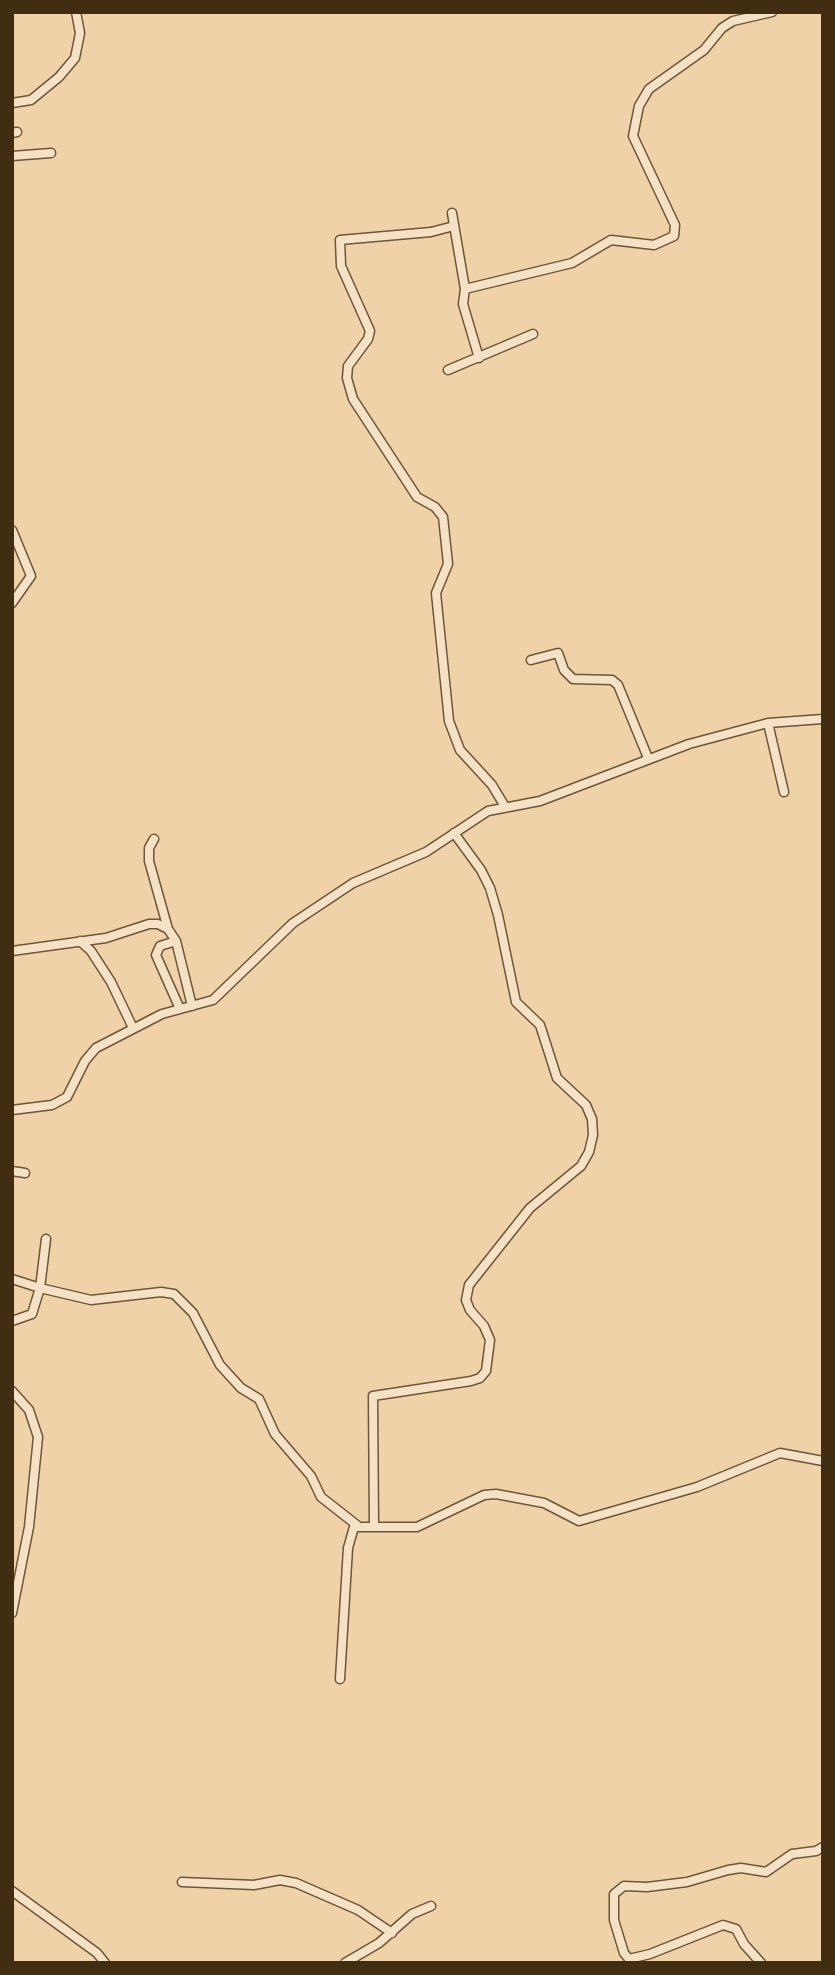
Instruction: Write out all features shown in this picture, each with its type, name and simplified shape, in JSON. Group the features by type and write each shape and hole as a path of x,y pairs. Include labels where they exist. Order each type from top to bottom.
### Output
{"street":[{"path":"12,103 31,100 59,77 75,58 80,33 76,12"},
{"path":"465,289 572,263 611,240 654,245 674,236 675,225 633,136 639,106 649,89 704,50 722,28 733,21 772,12"},
{"path":"12,156 51,153"},
{"path":"452,213 465,289 463,304 479,358"},
{"path":"454,226 431,232 340,240 341,266 370,331 368,340 348,366 347,378 353,399 417,497 435,508 443,517 447,564 436,593 449,721 460,750 492,785 504,805"},
{"path":"448,370 533,334"},
{"path":"12,530 31,576 12,603"},
{"path":"531,660 558,653 568,675 573,679 612,680 618,685 648,758"},
{"path":"12,1110 52,1105 67,1097 85,1060 96,1048 133,1028 180,1009 208,1003 293,923 324,901 353,883 426,852 488,810 540,800 648,758 768,723 823,719"},
{"path":"768,723 784,792"},
{"path":"374,1527 373,1396 471,1381 480,1378 486,1371 490,1340 466,1300 470,1285 530,1208 581,1166 589,1152 593,1135 592,1119 586,1105 557,1078 540,1025 516,1002 490,888 481,870 454,833"},
{"path":"154,839 149,848 149,861 168,929 176,941 192,1006"},
{"path":"12,951 106,938 149,924 168,929"},
{"path":"176,941 160,946 156,955 180,1009"},
{"path":"80,942 91,951 111,982 133,1028"},
{"path":"12,1171 25,1172"},
{"path":"12,1321 32,1314 40,1288 46,1240"},
{"path":"12,1279 91,1300 161,1292 174,1294 193,1313 220,1365 241,1388 260,1399 275,1434 311,1476 321,1497 358,1526 398,1529 417,1527 484,1495 496,1494 544,1503 579,1521 697,1487 780,1453 823,1461"},
{"path":"12,1391 29,1410 38,1437 29,1527 12,1614"},
{"path":"340,1679 348,1548 352,1530 358,1526"},
{"path":"761,1963 744,1944 736,1929 723,1925 650,1954 629,1959 614,1920 614,1894 624,1886 647,1887 687,1882 741,1868 765,1872 792,1854 816,1851 823,1847"},
{"path":"182,1882 254,1885 279,1880 296,1883 358,1910 392,1933"},
{"path":"12,1891 97,1953 105,1963"},
{"path":"345,1963 392,1933 412,1914 431,1906"}]}
